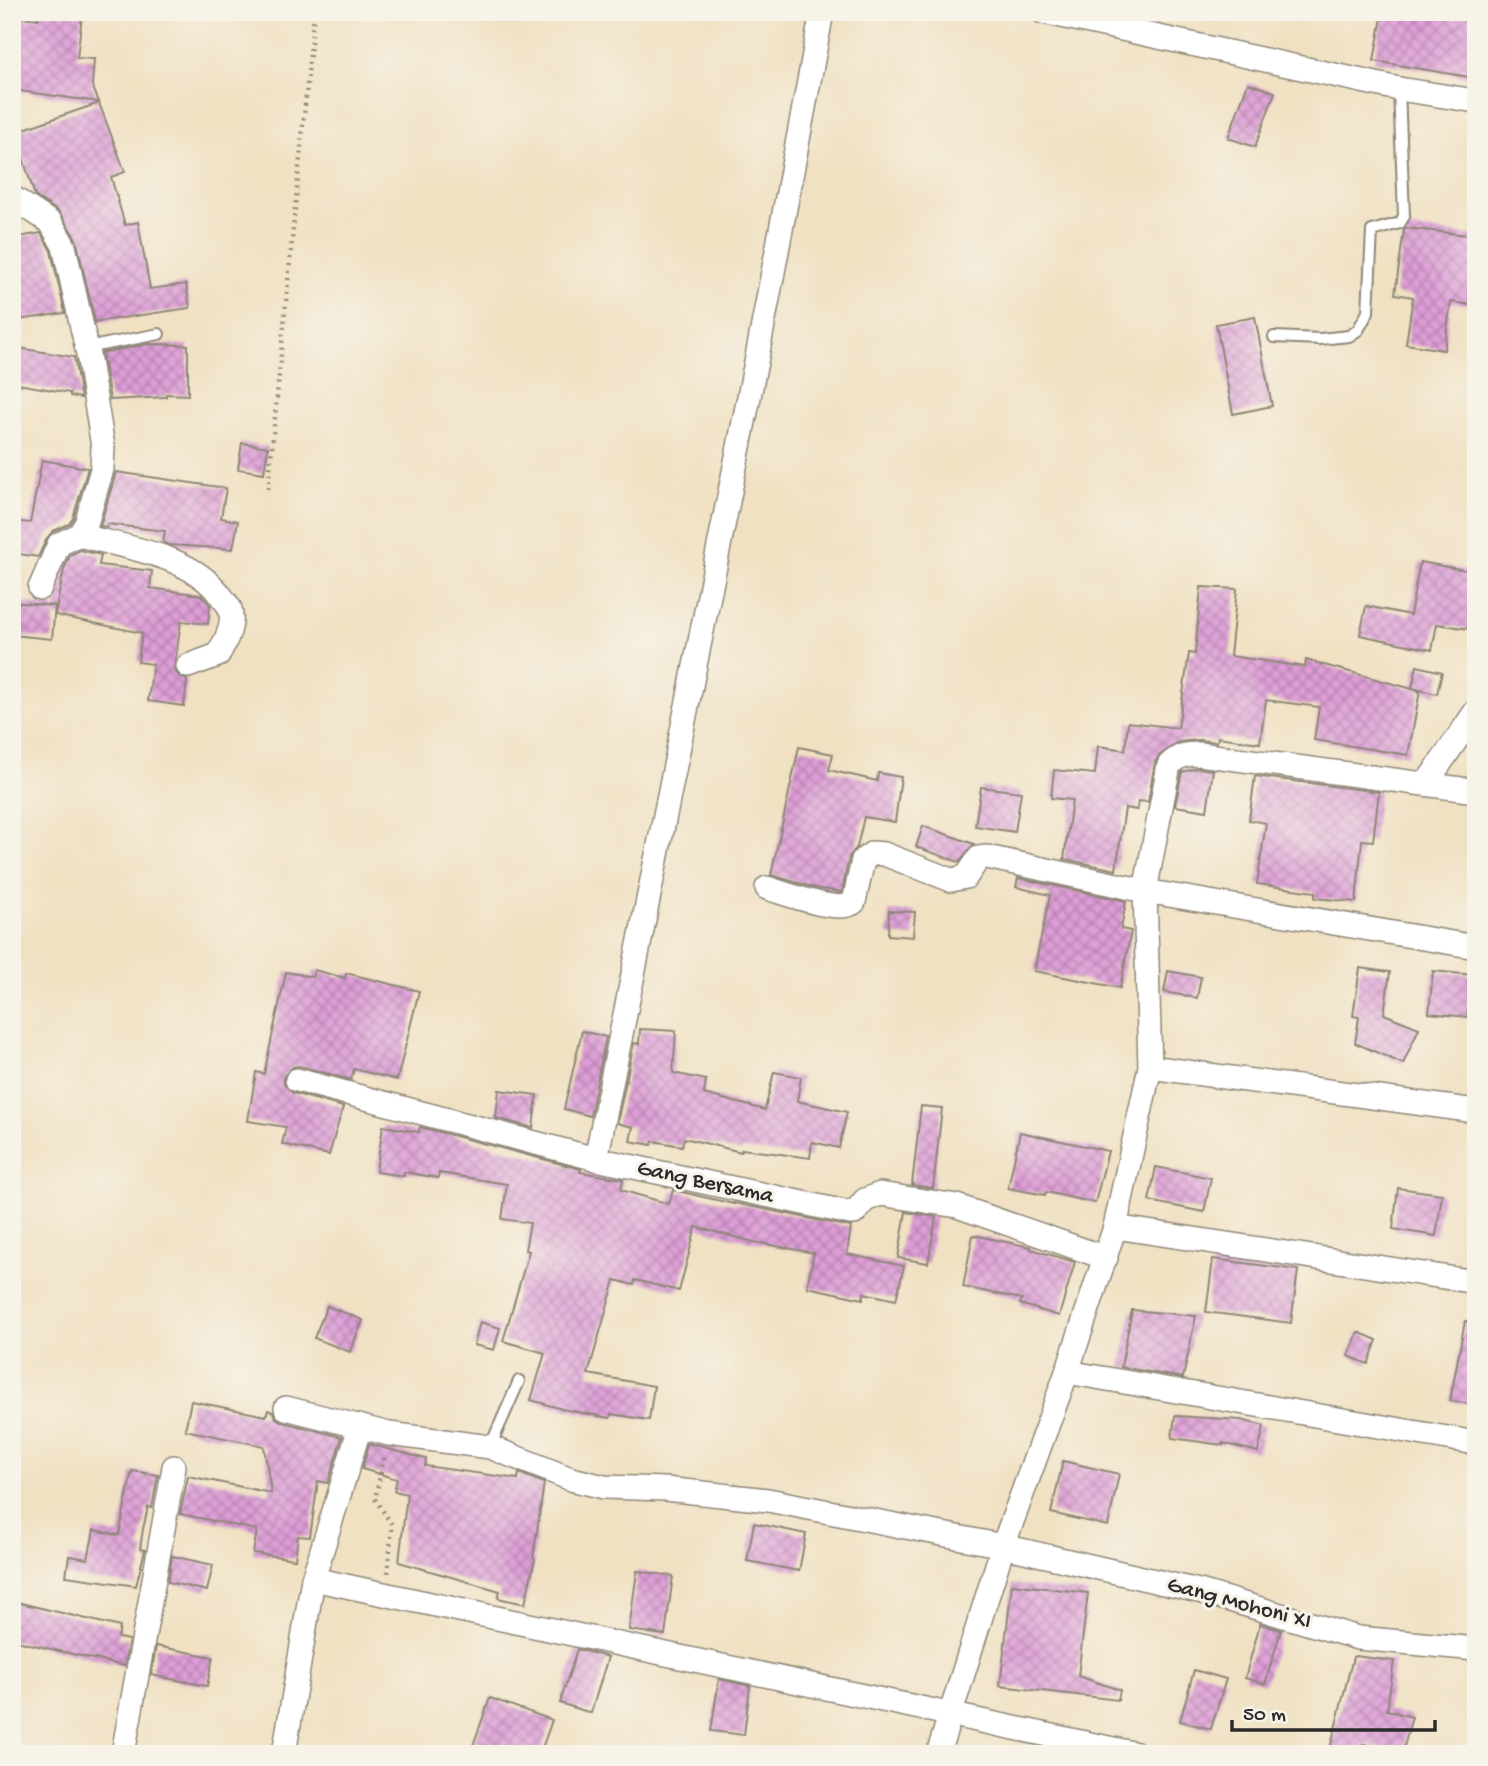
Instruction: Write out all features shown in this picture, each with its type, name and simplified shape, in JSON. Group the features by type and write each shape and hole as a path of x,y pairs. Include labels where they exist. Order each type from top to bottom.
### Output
{"street":[{"path":"596,1159 754,370 822,12"},
{"path":"1043,12 1399,89 1476,101"},
{"path":"12,197 51,223 64,246 86,348 103,447 102,469 86,524 79,535 59,544 40,588"},
{"path":"79,535 174,561 205,578 214,587 230,609 229,635 218,655 188,666"},
{"path":"1426,784 1476,711"},
{"path":"938,1754 1003,1546 1067,1373 1115,1227 1150,1067 1145,891 1167,772 1176,758 1185,754 1199,754 1476,791"},
{"path":"766,888 829,906 849,906 854,902 863,860 868,855 879,853 950,880 966,877 979,858 987,856 1145,891 1476,947"},
{"path":"1150,1067 1476,1111"},
{"name":"Gang Bersama","path":"297,1080 596,1159 852,1214 865,1200 885,1194 957,1206 1106,1258"},
{"path":"1115,1227 1476,1282"},
{"path":"1067,1373 1476,1443"},
{"name":"Gang Mohoni XI","path":"286,1408 389,1434 490,1447 571,1479 604,1487 665,1489 768,1500 1003,1546 1203,1592 1357,1638 1476,1649"},
{"path":"284,1754 313,1579 360,1427"},
{"path":"123,1754 174,1467"},
{"path":"313,1579 1137,1754"}],"lane":[{"path":"1274,337 1339,338 1349,336 1364,322 1368,312 1371,231 1400,223 1404,216 1399,89"},
{"path":"86,348 159,334"},
{"path":"490,1447 519,1381"}],"path":[{"path":"268,489 314,12"},
{"path":"385,1594 392,1525 375,1499 389,1434"}],"building":[{"path":"38,12 82,15 77,58 94,59 92,85 99,102 12,90 12,16 38,19"},
{"path":"1383,12 1476,12 1476,35 1469,77 1374,61"},
{"path":"1248,83 1275,92 1255,147 1228,138"},
{"path":"99,103 125,172 111,177 125,225 138,222 150,289 186,284 190,308 95,322 76,239 59,212 35,196 22,155 12,158 12,133"},
{"path":"1406,228 1476,236 1476,274 1472,305 1451,302 1444,350 1406,344 1413,297 1395,294"},
{"path":"41,233 51,251 65,313 12,321 12,238"},
{"path":"1255,317 1272,406 1233,414 1216,324"},
{"path":"147,344 188,345 188,395 166,394 166,397 110,400 102,353"},
{"path":"12,347 74,357 81,398 70,396 70,393 12,383"},
{"path":"242,443 268,447 264,473 238,469"},
{"path":"42,460 88,468 73,518 69,524 53,531 38,557 12,553 12,521 30,523"},
{"path":"116,472 226,488 221,518 238,521 233,549 169,545 163,542 165,531 107,524 107,527 100,526"},
{"path":"80,550 101,555 99,565 152,571 150,588 201,595 210,605 208,624 181,621 174,670 187,680 184,706 148,701 153,664 138,662 142,633 55,615 64,569 70,555"},
{"path":"1420,562 1476,572 1476,630 1437,624 1432,650 1360,635 1366,606 1410,615"},
{"path":"1201,587 1237,589 1230,656 1305,667 1306,660 1420,691 1408,755 1314,740 1319,707 1266,700 1260,743 1218,737 1217,742 1179,742 1160,755 1155,762 1148,802 1138,801 1137,810 1125,808 1116,870 1064,859 1072,800 1051,798 1054,770 1095,774 1098,746 1125,750 1128,722 1178,728 1189,653 1195,654"},
{"path":"12,602 55,606 52,639 12,635"},
{"path":"1417,666 1442,672 1437,694 1412,688"},
{"path":"799,747 833,754 829,770 877,781 878,773 901,777 895,822 864,817 857,847 849,857 842,892 815,888 771,875"},
{"path":"1198,768 1213,770 1207,811 1175,806 1182,772"},
{"path":"1255,776 1379,792 1373,841 1362,840 1356,902 1315,898 1315,892 1257,884 1266,823 1249,820"},
{"path":"981,787 1021,792 1015,832 975,826"},
{"path":"923,826 974,844 959,862 916,847"},
{"path":"1018,878 1126,901 1121,929 1131,931 1120,988 1034,971 1050,895 1016,887"},
{"path":"889,911 915,912 913,937 888,935"},
{"path":"1360,968 1390,972 1384,1014 1419,1028 1403,1064 1355,1043 1359,1017 1353,1016"},
{"path":"314,970 345,978 346,973 419,991 397,1080 354,1069 351,1080 300,1066 293,1067 284,1076 284,1084 293,1093 343,1107 329,1155 282,1144 286,1127 248,1121 256,1072 264,1074 286,972 313,977"},
{"path":"1168,971 1201,977 1197,998 1164,992"},
{"path":"1433,971 1472,975 1467,1017 1429,1013"},
{"path":"640,1029 676,1031 673,1073 706,1080 704,1094 765,1110 774,1072 801,1077 797,1101 847,1112 839,1148 812,1142 810,1158 742,1149 741,1152 684,1138 682,1146 653,1141 652,1145 630,1141 633,1127 617,1123 634,1043 639,1044"},
{"path":"582,1031 606,1037 590,1116 564,1109"},
{"path":"499,1090 537,1095 533,1128 496,1118"},
{"path":"921,1106 942,1108 933,1188 912,1185"},
{"path":"383,1126 419,1132 420,1127 581,1169 580,1172 623,1179 621,1190 669,1204 673,1190 851,1227 847,1254 904,1266 896,1300 864,1293 863,1299 807,1287 814,1253 754,1242 696,1227 679,1291 635,1280 634,1285 615,1280 588,1374 654,1386 649,1420 611,1414 610,1418 531,1400 545,1353 503,1341 529,1251 525,1250 530,1223 502,1219 507,1184 439,1173 438,1178 404,1172 404,1176 376,1172"},
{"path":"1020,1132 1108,1151 1095,1203 1046,1192 1045,1195 1008,1188"},
{"path":"1156,1167 1211,1178 1204,1212 1149,1201"},
{"path":"1398,1188 1442,1194 1436,1236 1393,1229"},
{"path":"906,1212 936,1217 928,1263 898,1258"},
{"path":"973,1235 1031,1247 1075,1262 1059,1316 1020,1304 1022,1299 963,1287"},
{"path":"1213,1259 1298,1270 1291,1323 1206,1312"},
{"path":"327,1306 363,1320 350,1352 314,1338"},
{"path":"1132,1310 1196,1316 1183,1378 1121,1367"},
{"path":"1465,1321 1476,1322 1476,1405 1450,1401"},
{"path":"480,1322 500,1328 494,1350 474,1345"},
{"path":"1358,1332 1377,1340 1368,1364 1348,1356"},
{"path":"191,1401 266,1416 268,1410 283,1422 342,1437 328,1483 318,1481 310,1537 298,1536 295,1559 253,1553 257,1530 180,1514 188,1476 271,1493 264,1446 185,1430"},
{"path":"1175,1416 1241,1420 1264,1426 1258,1452 1223,1443 1172,1438"},
{"path":"369,1444 426,1459 425,1466 518,1479 519,1473 544,1483 533,1558 535,1559 525,1604 498,1598 500,1591 399,1562 407,1494 394,1491 397,1479 362,1469"},
{"path":"1063,1461 1119,1474 1108,1526 1051,1513"},
{"path":"132,1471 158,1475 152,1508 148,1507 143,1529 140,1549 145,1550 136,1586 66,1576 69,1556 88,1559 94,1530 119,1535"},
{"path":"754,1523 806,1534 799,1571 747,1561"},
{"path":"172,1556 213,1565 207,1591 168,1582"},
{"path":"637,1571 673,1576 665,1635 629,1630"},
{"path":"1012,1584 1088,1593 1078,1676 1120,1690 1118,1700 1000,1686"},
{"path":"12,1601 120,1627 118,1638 129,1640 124,1666 12,1640"},
{"path":"1260,1624 1281,1630 1265,1684 1245,1678"},
{"path":"156,1646 213,1657 207,1686 151,1675"},
{"path":"577,1649 608,1657 591,1713 560,1703"},
{"path":"1355,1656 1394,1661 1387,1710 1412,1717 1402,1754 1363,1744 1360,1754 1330,1749"},
{"path":"1194,1670 1226,1679 1211,1729 1180,1721"},
{"path":"719,1679 750,1686 744,1735 711,1731"},
{"path":"490,1698 552,1720 540,1754 470,1754"}]}
